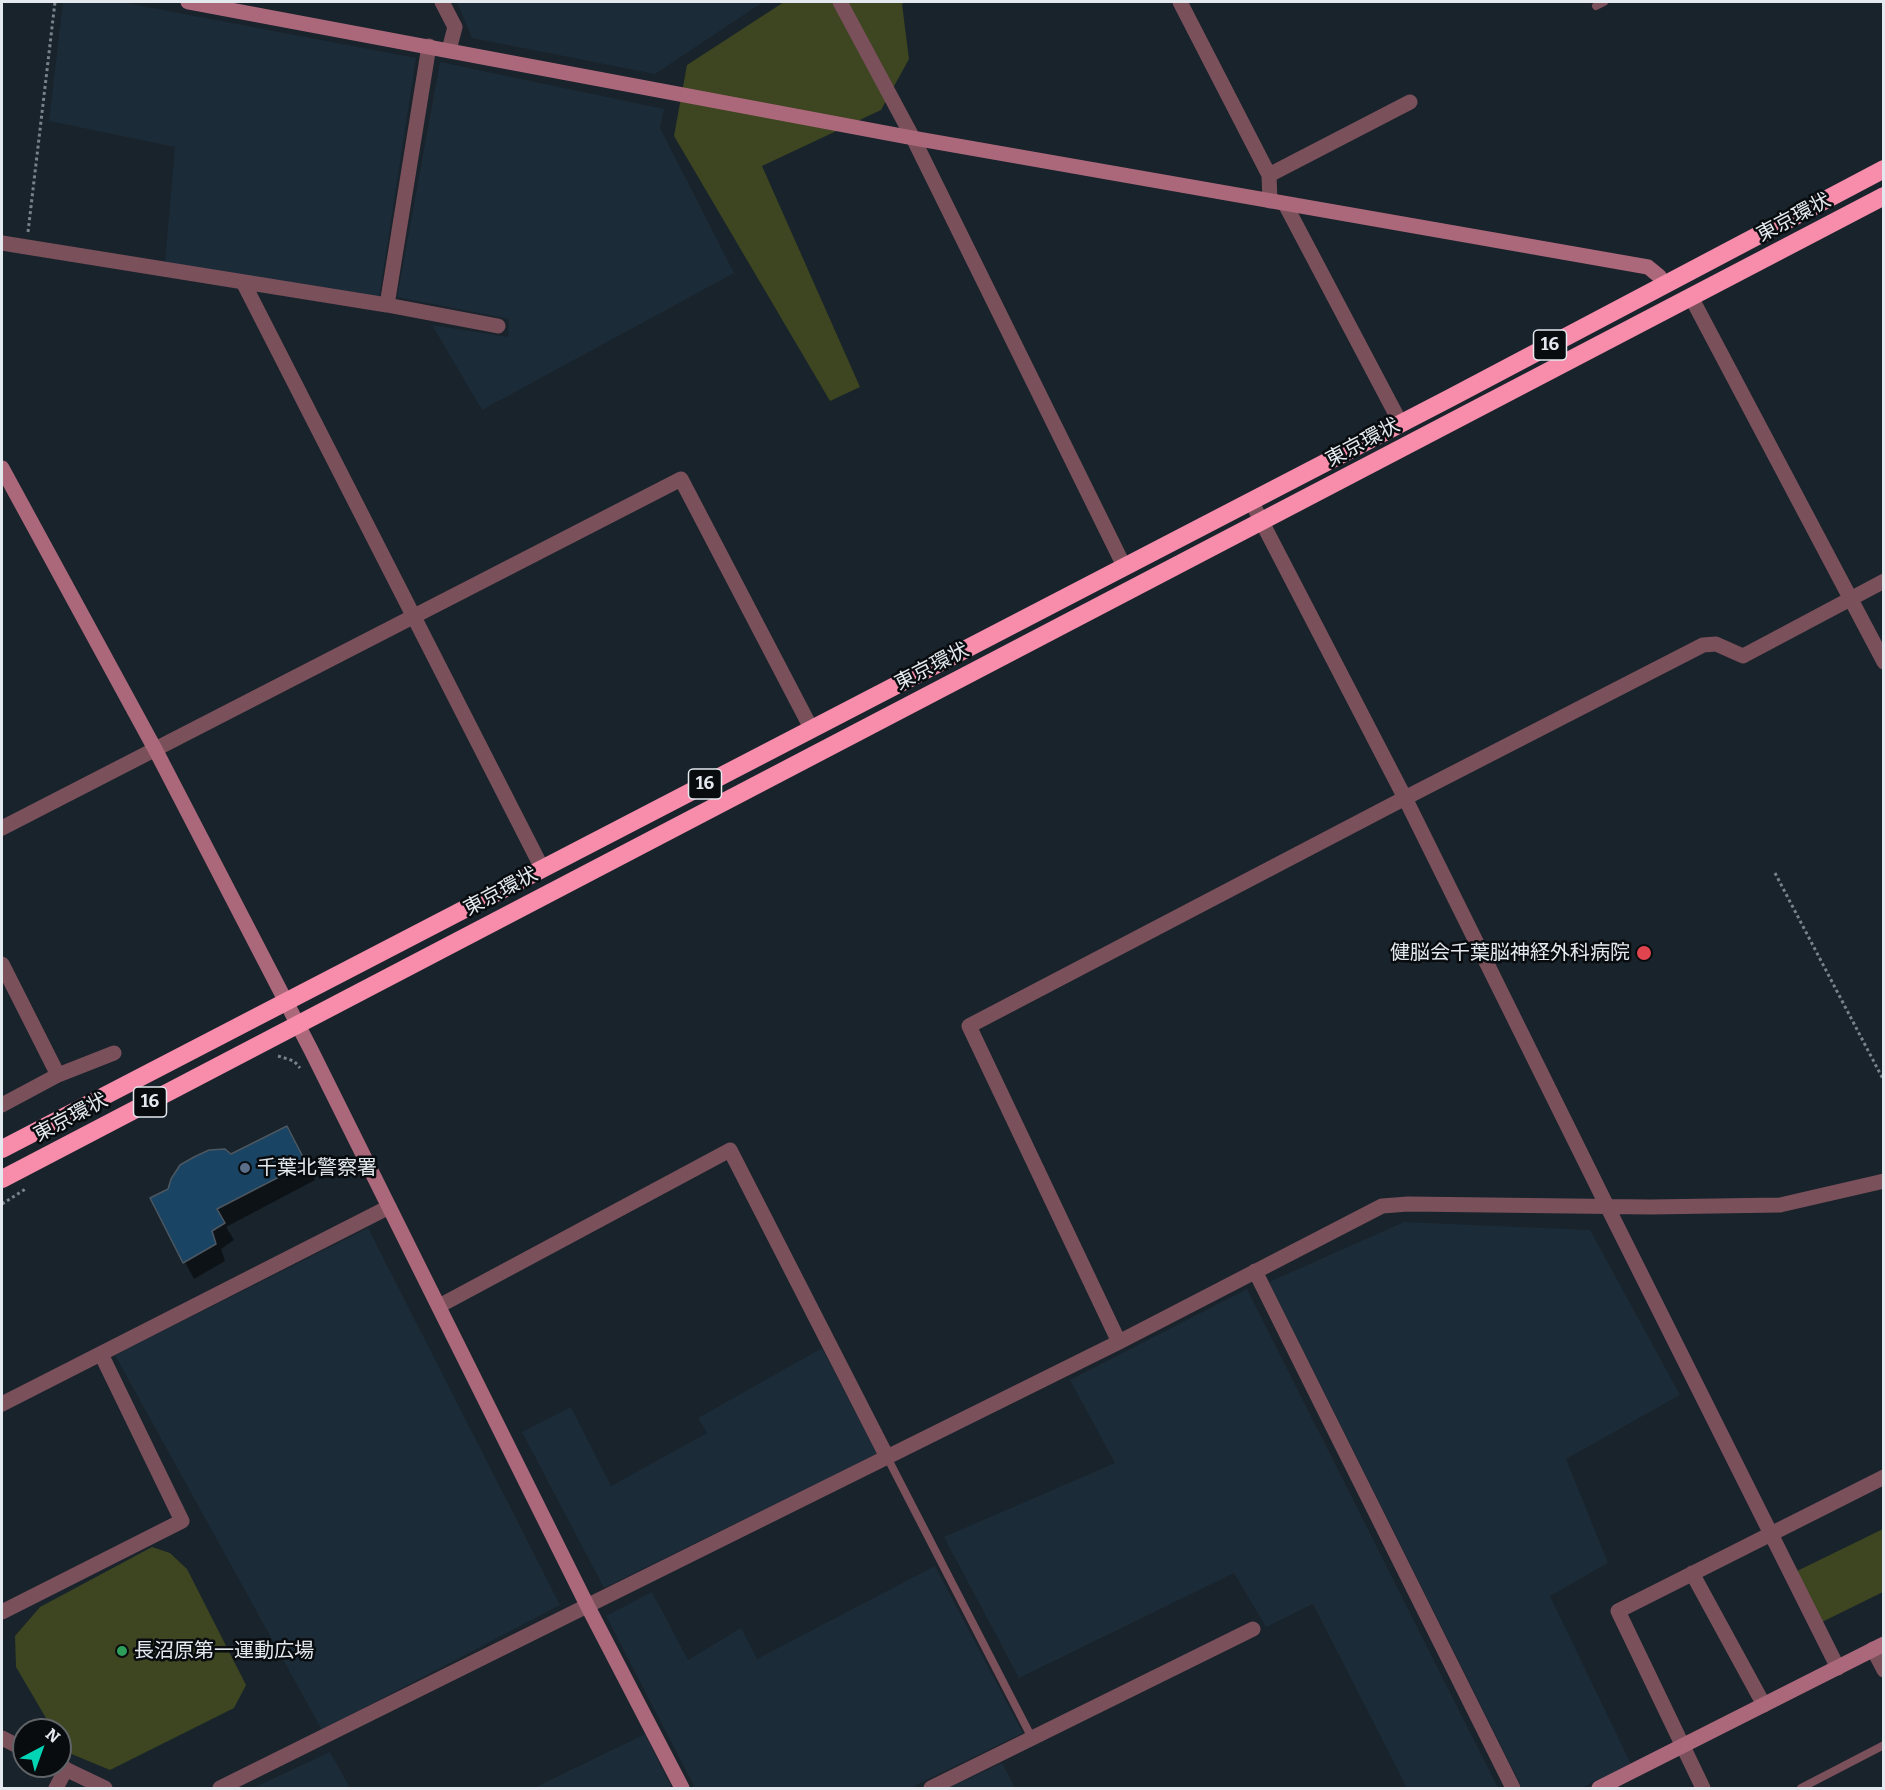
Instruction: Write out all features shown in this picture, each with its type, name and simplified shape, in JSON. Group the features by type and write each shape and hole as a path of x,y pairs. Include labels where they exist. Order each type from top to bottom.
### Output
{"highway":[{"name":"東京環状","path":"2,1149 1884,170"},
{"name":"東京環状","path":"2,1179 1884,196"}],"street":[{"path":"188,2 913,138 1648,267 1659,276 1664,285"},
{"path":"442,2 455,27 449,50"},
{"path":"840,2 913,138 1124,566"},
{"path":"1180,2 1269,175 1269,201"},
{"path":"387,305 429,46"},
{"path":"1269,175 1410,102"},
{"path":"1285,204 1400,422"},
{"path":"2,243 387,305 498,326"},
{"path":"243,282 542,868"},
{"path":"1691,297 1884,662"},
{"path":"2,468 155,749 298,1024 588,1607 682,1788"},
{"path":"2,828 681,479 811,728"},
{"path":"1251,501 1405,798 1606,1206 1838,1668"},
{"path":"1119,1341 969,1026 1703,645 1716,645 1743,656 1884,581"},
{"path":"2,964 58,1075"},
{"path":"2,1105 58,1075 114,1053"},
{"path":"440,1306 730,1150 887,1457"},
{"path":"220,1788 588,1607 1119,1341 1382,1206 1408,1204 1780,1205 1884,1181"},
{"path":"2,1404 389,1207"},
{"path":"1255,1271 1513,1788"},
{"path":"2,1612 182,1521 101,1354"},
{"path":"1703,1788 1618,1611 1884,1477"},
{"path":"1692,1573 1764,1705"},
{"path":"931,1788 1253,1629"},
{"path":"1599,1788 1878,1647 1884,1670"},
{"path":"72,1773 105,1788"}],"lane":[{"path":"887,1457 1032,1738"},
{"path":"1802,1788 1884,1745"}],"path":[{"path":"26,247 55,2"},
{"path":"1775,873 1884,1081"},
{"path":"276,1055 294,1061 301,1068"},
{"path":"2,1204 32,1185"}],"shaded area":[{"path":"63,2 121,2 416,58 379,298 165,262 175,147 49,121"},
{"path":"457,2 763,2 655,74 472,38"},
{"path":"440,62 664,109 660,128 734,273 482,410 432,325 508,337 509,319 397,297"},
{"path":"1404,1222 1590,1230 1680,1395 1566,1459 1608,1563 1550,1596 1631,1764 1581,1788 1522,1788 1269,1282"},
{"path":"368,1228 560,1605 322,1730 115,1355"},
{"path":"1247,1289 1498,1788 1407,1788 1313,1604 1266,1627 1234,1573 1019,1678 944,1537 1115,1463 1070,1380"},
{"path":"822,1348 877,1454 604,1588 522,1432 571,1407 611,1486 707,1433 698,1418"},
{"path":"935,1566 1023,1733 910,1788 695,1788 606,1616 652,1592 688,1660 741,1628 757,1659"},
{"path":"645,1734 672,1788 534,1788"},
{"path":"330,1752 350,1788 253,1788"},
{"path":"1002,1763 1015,1788 949,1788"}],"green space":[{"path":"784,2 906,2 902,4 909,59 881,110 762,166 860,387 830,401 674,136 687,65"},
{"path":"1883,1529 1883,1592 1820,1623 1795,1572"},
{"name":"長沼原第一運動広場","path":"152,1547 170,1553 187,1569 246,1685 234,1708 110,1770 72,1754 72,1718 46,1718 16,1667 15,1636 40,1607"}],"building":[{"path":"287,1126 306,1163 217,1209 225,1223 212,1231 216,1244 183,1263 150,1198 168,1189 180,1165 194,1157 209,1150 225,1149 231,1154"}],"place":[{"name":"健脳会千葉脳神経外科病院","path":"1644,953"},
{"name":"千葉北警察署","path":"245,1168"},
{"name":"長沼原第一運動広場","path":"122,1651"}]}
